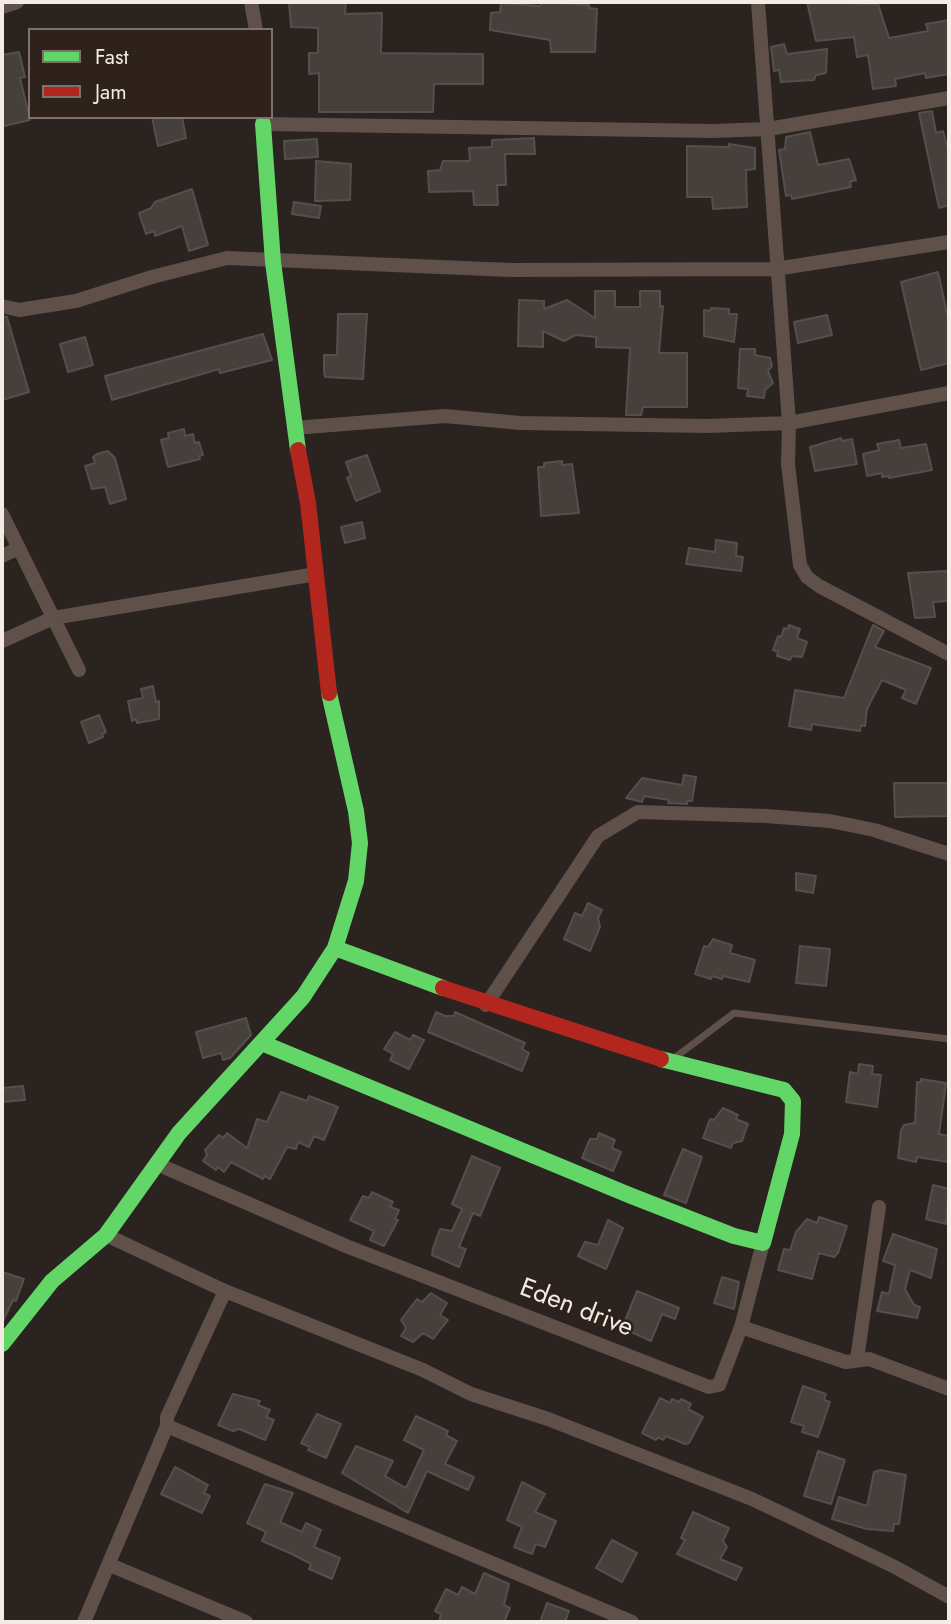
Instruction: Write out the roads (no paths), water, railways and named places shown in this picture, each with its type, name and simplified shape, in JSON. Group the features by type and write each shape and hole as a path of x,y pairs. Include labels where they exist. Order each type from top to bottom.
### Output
{"street":[{"path":"2,7 18,2"},
{"path":"251,2 256,28"},
{"path":"758,2 775,269 789,422 788,464 800,565 807,577 949,654"},
{"path":"2,1344 52,1281 106,1235 179,1133 303,997 335,948 356,881 360,844 356,811 330,702 308,503 294,428 273,262 263,120 565,130 768,129 949,98"},
{"path":"2,306 19,310 76,301 152,277 227,258 511,270 775,269 949,242"},
{"path":"294,428 446,416 533,423 707,426 789,422 949,393"},
{"path":"2,514 79,670"},
{"path":"2,556 19,548"},
{"path":"2,641 53,618 316,574"},
{"path":"486,1005 598,836 638,812 830,821 874,830 949,854"},
{"path":"335,948 486,1005 670,1062 784,1090 793,1101 792,1134 741,1327 846,1362 869,1359 949,1389"},
{"path":"262,1043 629,1195 734,1236 763,1243"},
{"name":"Eden drive","path":"157,1164 346,1246 709,1387 719,1385 741,1327"},
{"path":"857,1359 878,1206"},
{"path":"106,1235 225,1291 423,1370 471,1394 548,1419 752,1499 893,1566 949,1597"},
{"path":"84,1622 167,1426 167,1417 225,1291"},
{"path":"167,1426 632,1622"},
{"path":"110,1565 246,1622"}],"lane":[{"path":"670,1062 734,1013 857,1030 949,1039"}]}
